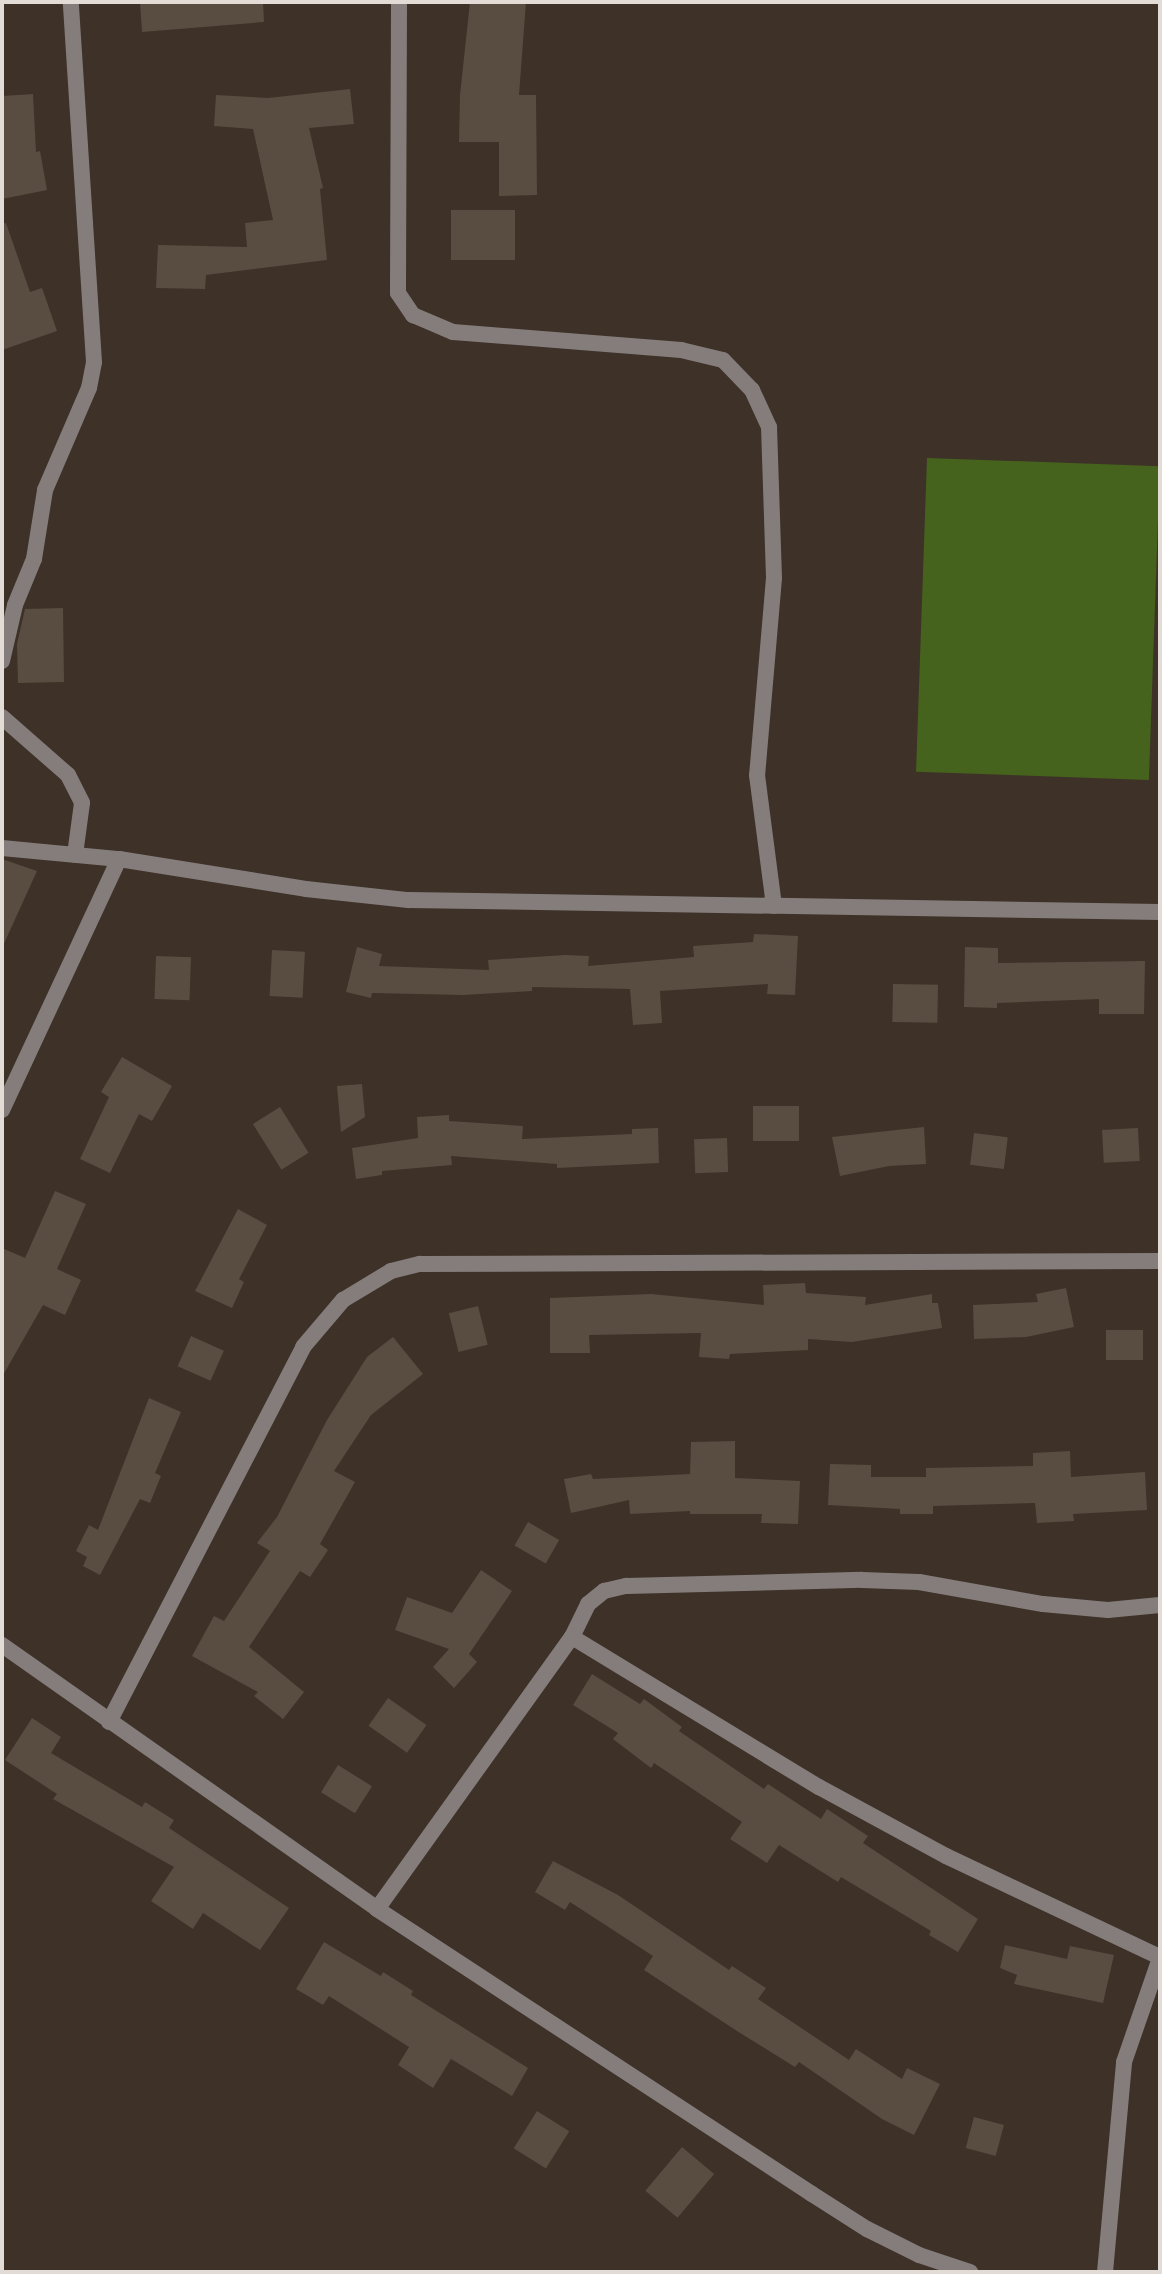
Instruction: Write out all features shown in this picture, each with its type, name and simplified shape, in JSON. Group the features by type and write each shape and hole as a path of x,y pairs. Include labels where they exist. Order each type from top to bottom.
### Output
{"street":[{"path":"2,661 15,605 34,559 45,490 89,388 94,362 71,2"},
{"path":"399,2 398,293 413,315 453,332 681,350 723,360 752,390 769,427 774,578 757,775 774,906"},
{"path":"2,717 68,775 82,803 75,855"},
{"path":"2,848 119,859 306,889 408,900 1160,912"},
{"path":"2,1110 119,859"},
{"path":"109,1722 303,1347 343,1300 391,1271 420,1264 1160,1261"},
{"path":"377,1909 572,1637 588,1604 604,1591 626,1586 862,1580 919,1582 1043,1604 1108,1610 1160,1605"},
{"path":"572,1637 819,1787 946,1856 1160,1957 1124,2062 1105,2272"},
{"path":"2,1645 377,1909 867,2229 919,2255 970,2272"}],"green space":[{"path":"927,458 1160,466 1149,780 916,772"}],"building":[{"path":"140,2 263,2 264,22 142,32"},
{"path":"470,2 526,2 519,95 536,95 537,195 499,196 499,142 459,142 460,95"},
{"path":"350,89 354,124 309,128 323,188 320,189 327,260 206,275 205,289 156,288 158,245 247,247 245,223 273,220 253,129 214,126 216,95 268,98"},
{"path":"33,94 36,152 40,151 47,190 2,199 2,96"},
{"path":"451,210 515,210 515,260 451,260"},
{"path":"6,223 30,292 42,288 57,331 2,350 2,224"},
{"path":"63,608 64,682 18,683 17,644 25,609"},
{"path":"2,859 37,871 2,948"},
{"path":"754,934 798,936 795,995 767,994 768,984 660,991 662,1023 633,1025 630,989 532,987 532,991 463,995 372,993 371,998 346,992 357,947 382,954 379,966 489,970 488,960 565,955 589,956 588,966 694,957 693,946 753,942"},
{"path":"965,947 998,948 998,963 1145,961 1144,1014 1099,1014 1099,999 997,1003 997,1008 964,1007"},
{"path":"272,950 305,952 303,998 270,996"},
{"path":"156,956 191,957 189,1000 154,999"},
{"path":"893,984 938,985 937,1023 892,1022"},
{"path":"122,1057 172,1086 152,1121 139,1114 110,1173 80,1159 109,1097 101,1092"},
{"path":"362,1084 365,1117 341,1132 337,1086"},
{"path":"753,1106 799,1106 799,1141 753,1141"},
{"path":"280,1107 309,1153 281,1170 253,1124"},
{"path":"449,1115 449,1121 523,1126 522,1139 632,1134 632,1129 658,1128 659,1163 557,1168 557,1164 451,1156 452,1165 382,1171 382,1175 356,1179 352,1148 418,1138 417,1117"},
{"path":"924,1127 926,1164 889,1166 840,1176 832,1137"},
{"path":"1138,1128 1140,1161 1104,1163 1102,1130"},
{"path":"974,1133 1008,1137 1004,1169 970,1165"},
{"path":"727,1138 728,1172 695,1173 694,1139"},
{"path":"55,1191 86,1204 57,1269 81,1280 65,1315 43,1305 2,1377 2,1248 25,1258"},
{"path":"238,1209 267,1225 239,1279 244,1282 232,1308 195,1291"},
{"path":"805,1283 806,1293 866,1297 865,1305 932,1294 932,1303 938,1303 942,1328 852,1342 808,1339 808,1350 730,1354 729,1359 699,1357 701,1333 589,1335 590,1353 550,1353 550,1298 651,1294 764,1305 763,1285"},
{"path":"1066,1288 1074,1327 1026,1337 974,1339 973,1305 1038,1302 1036,1294"},
{"path":"478,1306 488,1345 459,1352 449,1313"},
{"path":"1106,1330 1143,1330 1143,1360 1106,1360"},
{"path":"191,1336 224,1351 210,1381 178,1366"},
{"path":"393,1337 423,1374 371,1415 334,1471 355,1482 320,1544 328,1550 310,1577 300,1571 249,1647 304,1692 283,1719 254,1696 258,1692 192,1656 214,1616 224,1621 270,1551 257,1543 277,1517 327,1420 367,1357"},
{"path":"149,1398 181,1412 155,1473 161,1476 150,1503 140,1499 100,1575 83,1566 87,1557 76,1551 89,1525 98,1530"},
{"path":"735,1441 735,1478 800,1481 798,1524 761,1523 762,1514 690,1514 690,1511 630,1514 629,1500 571,1513 564,1479 591,1474 593,1479 690,1474 691,1442"},
{"path":"1070,1451 1071,1477 1145,1472 1147,1510 1073,1514 1074,1521 1037,1523 1035,1503 933,1506 933,1514 900,1514 900,1509 828,1505 830,1464 871,1465 871,1477 926,1477 926,1468 1033,1466 1033,1453"},
{"path":"528,1522 559,1540 546,1563 514,1545"},
{"path":"481,1570 512,1591 469,1654 477,1662 454,1688 433,1667 449,1649 395,1630 407,1597 452,1613"},
{"path":"592,1674 640,1704 644,1699 682,1727 679,1731 764,1789 768,1784 821,1819 827,1809 868,1836 863,1843 978,1919 958,1952 929,1935 931,1931 841,1877 838,1882 779,1845 767,1863 730,1839 742,1822 654,1763 651,1768 613,1739 618,1733 573,1705"},
{"path":"388,1698 427,1725 407,1753 368,1726"},
{"path":"32,1718 61,1737 51,1753 142,1807 145,1802 174,1820 169,1828 289,1908 260,1950 203,1913 193,1929 151,1901 174,1867 53,1799 57,1794 5,1760"},
{"path":"338,1765 372,1786 355,1813 321,1792"},
{"path":"553,1861 618,1895 729,1970 732,1966 766,1988 758,1999 849,2060 856,2049 902,2079 907,2068 940,2084 914,2135 882,2119 799,2062 795,2067 644,1970 653,1956 570,1902 565,1910 535,1892"},
{"path":"324,1942 381,1976 383,1972 413,1991 411,1995 528,2068 512,2096 451,2059 433,2088 398,2065 409,2047 329,1996 323,2005 296,1989"},
{"path":"1005,1945 1067,1959 1070,1946 1114,1955 1103,2003 1014,1984 1017,1975 1000,1968"},
{"path":"537,2111 569,2131 546,2168 514,2148"},
{"path":"974,2117 1004,2125 996,2156 966,2148"},
{"path":"682,2147 714,2174 678,2218 645,2191"}]}
